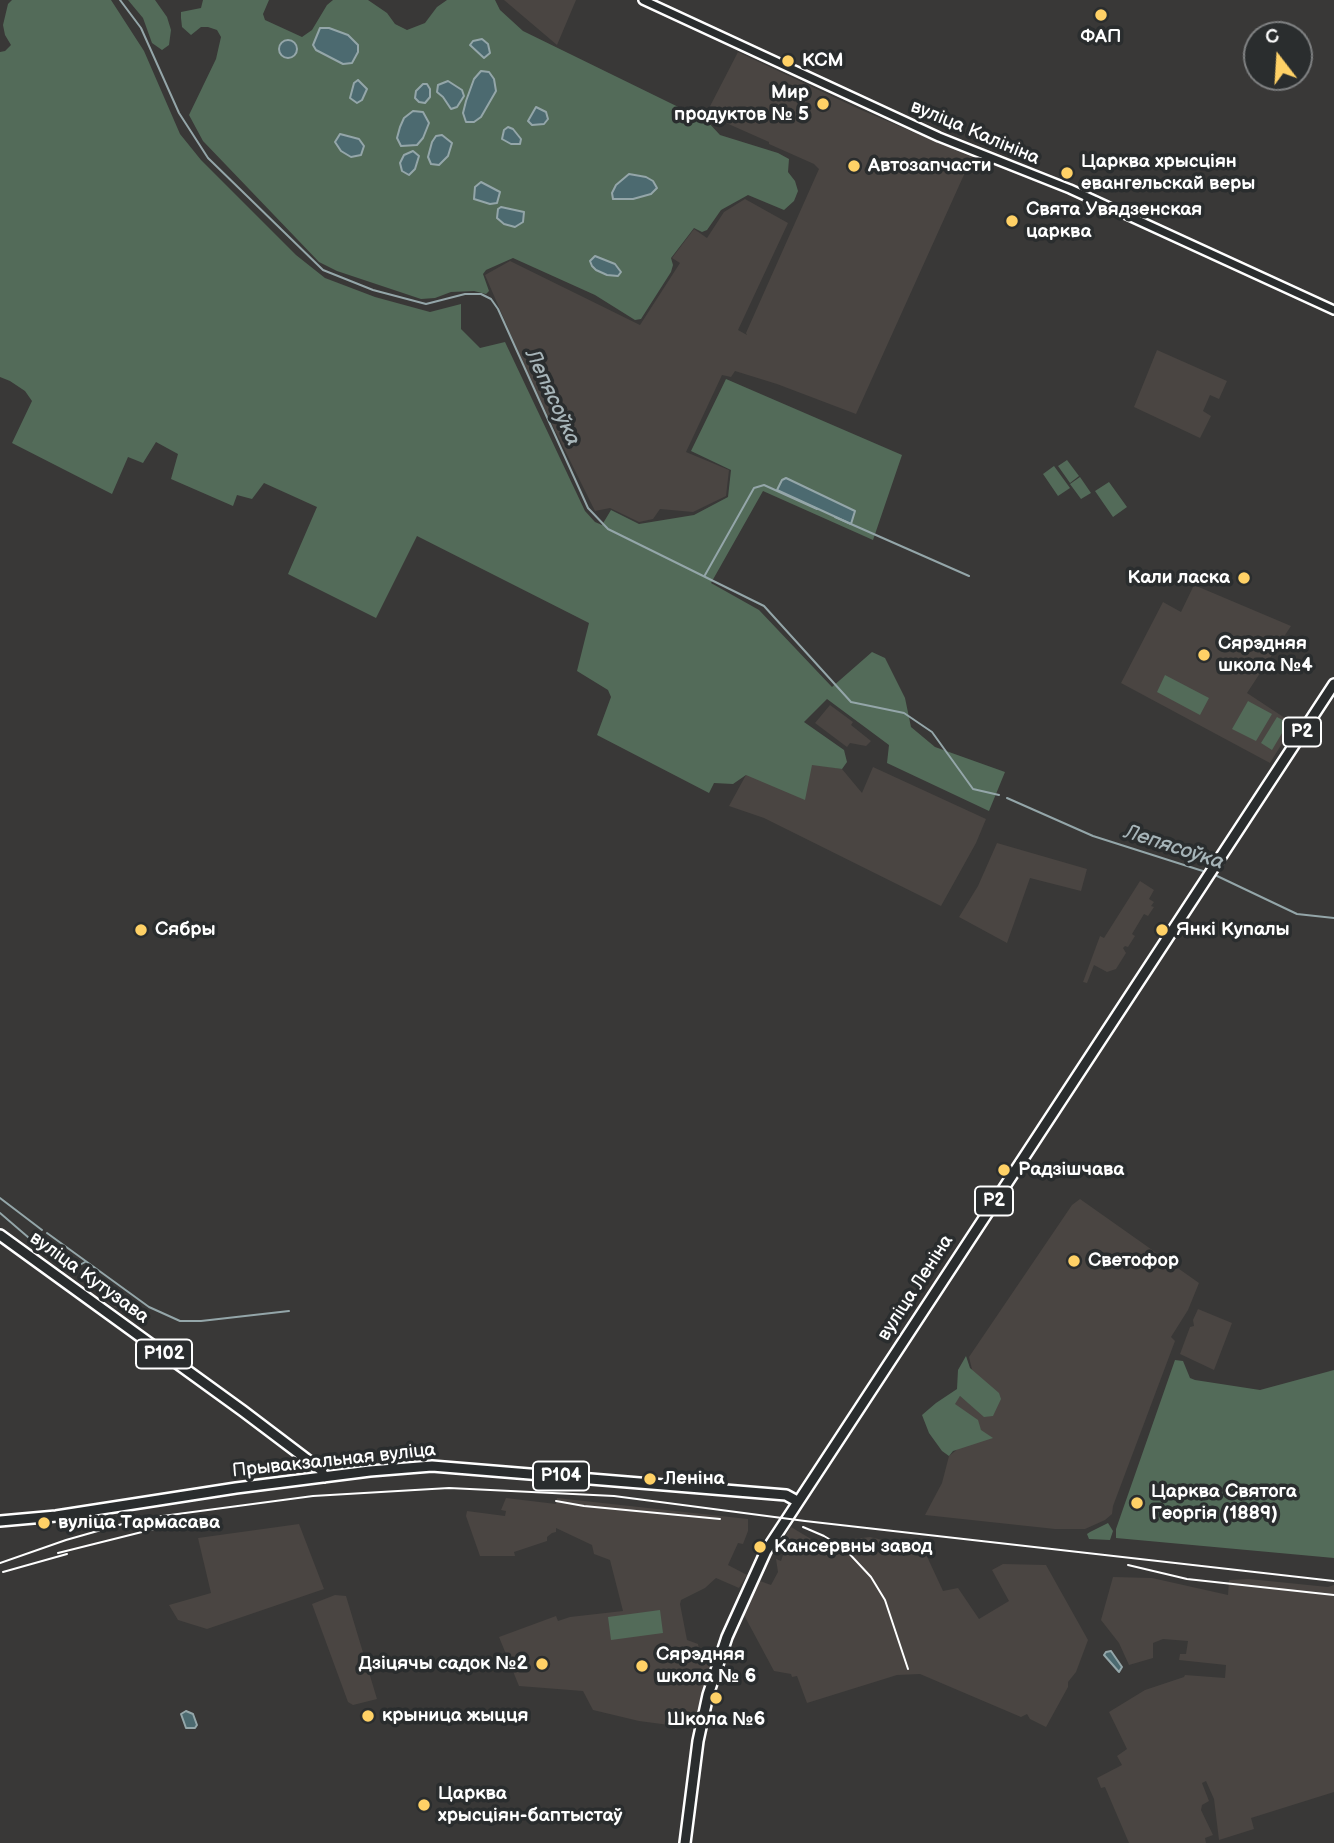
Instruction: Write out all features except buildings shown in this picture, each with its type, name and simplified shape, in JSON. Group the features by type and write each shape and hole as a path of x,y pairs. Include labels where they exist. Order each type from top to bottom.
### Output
{"main road":[{"name":"вуліца Леніна","path":"685,1843 698,1741 714,1675 727,1637 766,1551 1334,684"},
{"name":"вуліца Кутузава","path":"0,1235 321,1470 324,1477"},
{"name":"Прывакзальная вуліца","path":"0,1521 56,1516 324,1477 432,1466 786,1495 797,1501"}],"street":[{"name":"вуліца Калініна","path":"643,0 939,137 1070,189 1334,310"}],"shaded area":[{"path":"504,0 576,0 557,45"},
{"path":"738,52 859,109 972,157 856,414 735,371 731,377 722,375 686,452 729,470 726,496 693,512 660,509 653,519 639,522 610,508 595,511 534,388 485,275 510,261 640,325 680,263 672,258 694,229 707,238 724,212 745,199 788,223 738,330 747,335 819,169 769,142 706,114"},
{"path":"1157,350 1227,381 1219,399 1210,395 1203,411 1211,416 1200,438 1134,407"},
{"name":"Сярэдняя школа №4","path":"1194,585 1291,626 1247,693 1294,724 1270,763 1121,683 1163,602 1181,612"},
{"path":"830,705 853,722 851,725 871,741 866,746 850,743 847,747 815,723"},
{"path":"812,764 842,769 862,793 873,767 986,819 976,843 941,906 764,818 729,806 746,775"},
{"path":"997,843 1087,869 1081,891 1030,878 1007,943 959,917 978,886"},
{"path":"1140,881 1154,890 1149,899 1154,902 1151,906 1154,907 1148,916 1144,914 1132,934 1135,936 1128,947 1123,948 1126,953 1116,969 1107,972 1094,965 1087,983 1083,982 1100,936 1104,938"},
{"path":"1080,1199 1199,1283 1188,1310 1171,1337 1175,1341 1112,1514 1085,1529 1055,1529 925,1515 942,1483 949,1456 981,1430 974,1420 954,1404 960,1396 983,1415 969,1357 1072,1205"},
{"path":"117,1290 137,1304 129,1315 108,1303"},
{"path":"1198,1309 1232,1323 1214,1370 1180,1354 1190,1327 1194,1326 1193,1320"},
{"path":"506,1498 556,1504 557,1498 748,1519 748,1531 743,1544 738,1543 728,1565 747,1575 739,1588 716,1578 705,1588 681,1600 687,1640 698,1644 699,1649 714,1653 692,1728 639,1721 593,1710 583,1691 519,1686 499,1637 556,1616 558,1621 570,1617 623,1611 610,1560 594,1554 592,1545 556,1528 556,1532 547,1537 547,1541 514,1552 515,1556 480,1556 466,1516 467,1511 505,1516 506,1511 501,1510"},
{"path":"299,1524 324,1589 207,1629 178,1620 169,1605 211,1593 198,1538"},
{"path":"791,1527 811,1539 829,1542 870,1537 924,1550 943,1591 958,1588 979,1619 1009,1601 992,1570 1003,1564 1046,1565 1088,1640 1076,1672 1068,1682 1068,1687 1046,1727 1030,1719 1027,1714 1021,1717 920,1674 897,1675 807,1703 797,1676 774,1671 744,1615 760,1581 771,1585 778,1572 776,1559 781,1561 783,1555 776,1551"},
{"path":"1113,1577 1152,1578 1228,1595 1229,1580 1249,1579 1328,1587 1334,1585 1334,1792 1251,1818 1254,1829 1219,1840 1214,1799 1206,1781 1202,1783 1209,1801 1202,1805 1201,1810 1213,1835 1205,1838 1206,1843 1129,1843 1105,1787 1101,1788 1097,1778 1122,1765 1117,1756 1127,1749 1109,1712 1145,1690 1185,1675 1225,1678 1226,1665 1179,1660 1180,1654 1186,1654 1188,1641 1163,1639 1153,1643 1153,1658 1129,1665 1119,1643 1101,1620"},
{"path":"335,1595 346,1596 377,1699 353,1705 348,1702 312,1604"}],"green space":[{"path":"12,0 111,0 144,51 180,134 201,160 296,255 325,278 375,297 430,312 461,304 461,329 480,348 505,342 585,511 595,522 602,525 611,510 639,524 694,515 728,497 731,470 691,451 726,379 902,455 873,540 763,491 711,583 759,610 832,687 872,652 885,658 905,698 911,727 935,747 1005,772 989,811 887,763 889,745 827,699 804,722 844,750 847,762 842,769 812,765 805,800 746,775 733,784 714,783 709,793 597,735 611,697 608,690 577,671 589,623 417,536 376,618 288,574 317,507 264,483 252,499 237,495 233,506 171,479 178,454 156,442 143,463 128,457 112,494 12,443 32,401 25,391 0,377 0,52 11,45 3,25 8,4"},
{"path":"128,0 155,0 167,17 171,30 169,45 162,50 152,43 143,18"},
{"path":"203,0 269,0 263,14 265,20 302,37 312,30 333,0 368,0 387,13 395,24 407,30 425,23 437,7 447,0 495,0 500,10 523,31 707,121 720,135 789,159 788,172 798,191 794,201 784,210 748,195 721,210 707,230 702,232 694,228 671,258 671,272 641,319 635,320 595,295 513,258 486,270 483,274 489,291 486,294 474,291 451,292 435,298 421,299 337,271 319,262 203,141 189,115 216,59 221,37 217,30 208,27 201,27 191,35 182,27 181,18 181,12 201,8","holes":["474,79 495,92 481,117 463,113"]},
{"path":"1067,460 1079,476 1070,483 1058,466"},
{"path":"1054,466 1070,488 1058,496 1043,474"},
{"path":"1080,477 1091,493 1081,499 1070,484"},
{"path":"1109,482 1127,507 1113,517 1095,491"},
{"path":"1165,675 1209,698 1200,715 1157,692"},
{"path":"1248,701 1272,714 1256,741 1232,729"},
{"path":"1277,717 1288,723 1272,750 1261,743"},
{"path":"966,1356 970,1368 999,1393 1001,1399 993,1416 984,1417 960,1396 955,1404 978,1420 981,1430 993,1438 953,1451 949,1456 929,1433 922,1415 957,1389 958,1370"},
{"path":"1175,1360 1183,1361 1190,1378 1195,1380 1260,1390 1334,1370 1334,1558 1116,1538 1116,1529"},
{"path":"1108,1523 1113,1531 1110,1540 1089,1539 1087,1534"},
{"path":"660,1610 663,1633 611,1640 608,1617"}],"water":[{"path":"320,28 329,28 348,35 358,45 358,52 352,63 343,64 316,50 313,45"},
{"path":"482,39 488,44 490,53 484,58 470,45 473,41"},
{"path":"284,40 292,40 297,49 295,56 284,58 279,53 279,45"},
{"path":"481,71 489,72 494,79 496,91 481,117 474,122 466,122 463,113 466,101 474,79"},
{"path":"358,80 367,89 362,100 357,103 350,98 354,83"},
{"path":"448,81 462,90 464,96 457,107 451,109 437,92 438,85"},
{"path":"423,84 427,84 430,89 430,97 425,103 415,98 416,91"},
{"path":"536,107 546,112 548,119 544,124 532,125 528,121"},
{"path":"413,111 423,112 429,123 417,145 401,146 397,138 400,127 404,118"},
{"path":"508,127 521,139 520,144 511,144 502,139 504,130"},
{"path":"340,134 359,139 364,146 361,155 351,157 341,151 335,142"},
{"path":"442,135 452,143 448,156 439,165 431,164 428,157 432,142 436,136"},
{"path":"413,151 419,156 415,169 409,175 402,171 400,163 404,155"},
{"path":"629,174 646,177 653,181 657,188 651,194 633,199 613,199 612,193 616,185"},
{"path":"481,182 500,192 497,203 490,204 474,199 475,187"},
{"path":"501,207 524,212 523,222 515,227 504,224 497,218 498,209"},
{"path":"595,256 615,264 621,272 618,276 596,270 590,261"},
{"path":"786,478 855,511 851,524 777,490"},
{"path":"1111,1651 1122,1667 1119,1672 1104,1655"},
{"path":"186,1711 193,1714 197,1725 195,1728 186,1728 181,1714"}],"waterway":[{"name":"Лепясоўка","path":"120,0 141,28 179,113 208,158 323,270 373,290 426,304 465,294 481,294 491,299 498,309 588,508 608,529 764,606 851,702 904,713 932,732 973,789 999,795"},
{"path":"705,575 754,488 764,485 817,509"},
{"path":"835,517 969,576"},
{"name":"Лепясоўка","path":"1007,798 1093,836 1206,872"},
{"name":"Лепясоўка","path":"1215,875 1297,914 1334,918"},
{"path":"0,1198 42,1230"},
{"path":"0,1213 36,1244"},
{"path":"47,1233 149,1307 180,1321 289,1311"},
{"path":"42,1247 73,1269 85,1262"}],"railway":[{"path":"0,1563 66,1540 140,1519 313,1496 449,1488 614,1496 805,1521 1334,1581"},
{"path":"556,1501 720,1519"},
{"path":"58,1553 174,1524"},
{"path":"803,1527 844,1548 871,1577 885,1600 908,1669"},
{"path":"3,1572 67,1554"},
{"path":"1128,1565 1187,1579 1334,1595"}],"place":[{"name":"ФАП","path":"1101,15"},
{"name":"КСМ","path":"788,61"},
{"name":"Мир продуктов № 5","path":"823,104"},
{"name":"Автозапчасти","path":"854,166"},
{"name":"Царква хрысціян евангельскай веры","path":"1067,173"},
{"name":"Свята Увядзенская царква","path":"1012,221"},
{"name":"Кали ласка","path":"1244,578"},
{"name":"Сярэдняя школа №4","path":"1204,655"},
{"name":"Сябры","path":"141,930"},
{"name":"Янкі Купалы","path":"1162,930"},
{"name":"Радзішчава","path":"1004,1170"},
{"name":"Светофор","path":"1074,1261"},
{"name":"Леніна","path":"650,1479"},
{"name":"Царква Святога Георгія (1889)","path":"1137,1503"},
{"name":"вуліца Тармасава","path":"44,1523"},
{"name":"Кансервны завод","path":"760,1547"},
{"name":"Дзіцячы садок №2","path":"542,1664"},
{"name":"Сярэдняя школа № 6","path":"642,1666"},
{"name":"Школа №6","path":"716,1698"},
{"name":"крыница жыцця","path":"368,1716"},
{"name":"Царква хрысціян-баптыстаў","path":"424,1805"}]}
